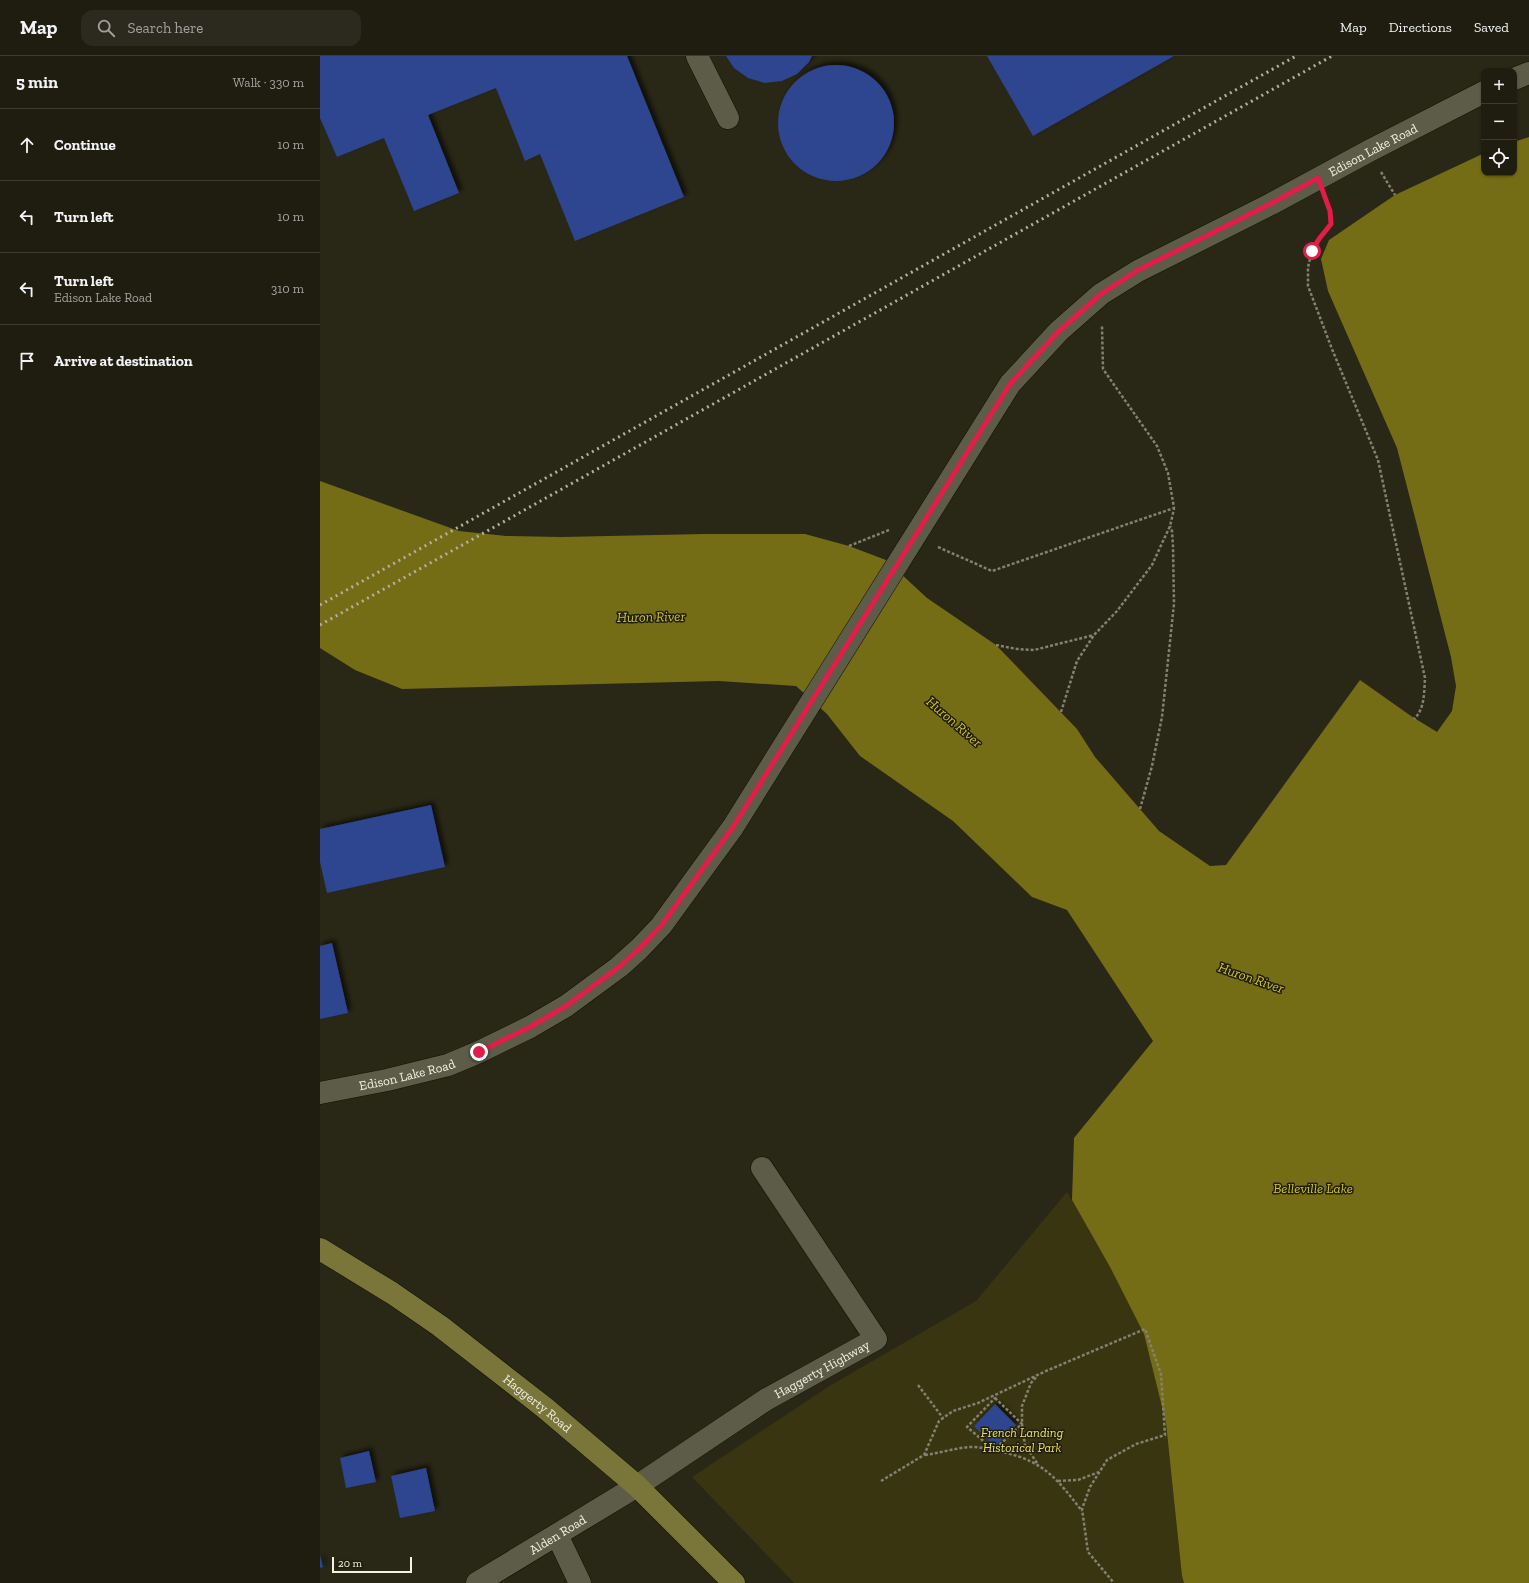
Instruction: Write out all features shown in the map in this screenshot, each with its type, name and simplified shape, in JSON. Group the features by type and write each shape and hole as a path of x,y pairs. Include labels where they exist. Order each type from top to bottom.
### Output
{"main road":[{"name":"Haggerty Road","path":"320,1250 392,1292 440,1326 546,1408 637,1486 731,1582"}],"street":[{"path":"697,56 728,118"},
{"path":"1517,78 1529,73"},
{"name":"Edison Lake Road","path":"320,1092 386,1080 448,1065 479,1052 530,1027 566,1006 619,967 661,926 733,827 1010,384 1059,331 1101,294 1138,270 1270,204 1481,94"},
{"name":"Haggerty Highway","path":"637,1486 768,1398 876,1339 762,1168"},
{"name":"Alden Road","path":"477,1583 637,1486"},
{"path":"557,1535 580,1583"}],"path":[{"path":"1318,178 1330,211 1331,224 1312,251 1308,267 1308,286 1332,350 1378,460 1425,678 1423,700 1419,714 1414,718"},
{"path":"1061,712 1077,661 1094,635 1117,611 1152,565 1170,526 1174,508 1168,473 1157,446 1103,369 1101,294"},
{"path":"932,544 992,571 1174,508"},
{"path":"1140,809 1152,766 1162,717 1174,604 1173,546 1172,531 1170,526"},
{"path":"849,546 893,528"},
{"path":"996,646 1017,650 1034,650 1094,635"},
{"path":"924,1455 939,1421 953,1410 978,1402 1145,1329 1161,1374 1165,1435 1136,1444 1107,1460 1090,1487 1082,1511 1088,1552 1114,1583"},
{"path":"1037,1464 1025,1445 1022,1424 1022,1406 1031,1383 1038,1375"},
{"path":"918,1385 943,1418"},
{"path":"994,1450 967,1427 995,1398 1022,1424"},
{"path":"994,1450 1022,1424"},
{"path":"881,1481 924,1455 970,1448 994,1450 1018,1456 1037,1464 1058,1481 1082,1511"},
{"path":"1058,1481 1078,1480 1100,1472"}],"green space":[{"name":"French Landing Historical Park","path":"1067,1192 1110,1267 1144,1334 1166,1423 1182,1576 1184,1583 794,1583 692,1477 831,1385 976,1301"}],"water":[{"name":"Belleville Lake","path":"1529,137 1529,1583 1184,1583 1182,1576 1166,1423 1144,1334 1110,1267 1072,1200 1074,1138 1153,1041 1067,910 1032,897 953,821 860,756 827,714 796,686 719,681 402,689 355,670 320,648 320,481 459,531 506,536 561,537 705,534 805,534 849,546 886,560 927,598 996,645 1077,729 1095,757 1159,831 1210,866 1226,865 1360,680 1411,716 1437,732 1452,711 1456,686 1451,657 1397,448 1328,291 1321,259 1329,240 1395,195 1481,154 1481,176 1517,176 1517,141"}],"building":[{"path":"320,56 627,56 684,197 575,241 540,154 525,161 496,88 428,115 459,193 414,211 384,138 337,157 320,118"},
{"path":"726,56 812,56 809,62 797,74 782,81 765,83 748,78 734,68"},
{"path":"987,56 1174,56 1033,136"},
{"path":"836,65 847,66 858,70 877,82 889,101 893,112 893,134 889,145 877,164 858,176 847,180 836,181 825,180 814,176 795,164 783,145 779,134 778,123 779,112 783,101 795,82 814,70 825,66"},
{"path":"431,805 445,867 327,893 320,862 320,829"},
{"path":"332,943 348,1013 320,1019 320,946"},
{"path":"995,1404 1016,1425 995,1447 974,1426"},
{"path":"369,1451 376,1482 346,1488 340,1458"},
{"path":"426,1468 435,1511 400,1518 391,1476"},
{"path":"320,1555 323,1567 320,1568"}],"railway":[{"path":"320,605 1296,56"},
{"path":"320,625 1332,56"}],"route":[{"path":"479,1052 530,1027 566,1006 619,967 661,926 733,827 1010,384 1059,331 1101,294 1138,270 1270,204 1318,178 1330,211 1331,224 1312,251"}],"water label":[{"name":"Huron River","path":"651,617"},
{"name":"Huron River","path":"954,722"},
{"name":"Huron River","path":"1251,978"}]}
